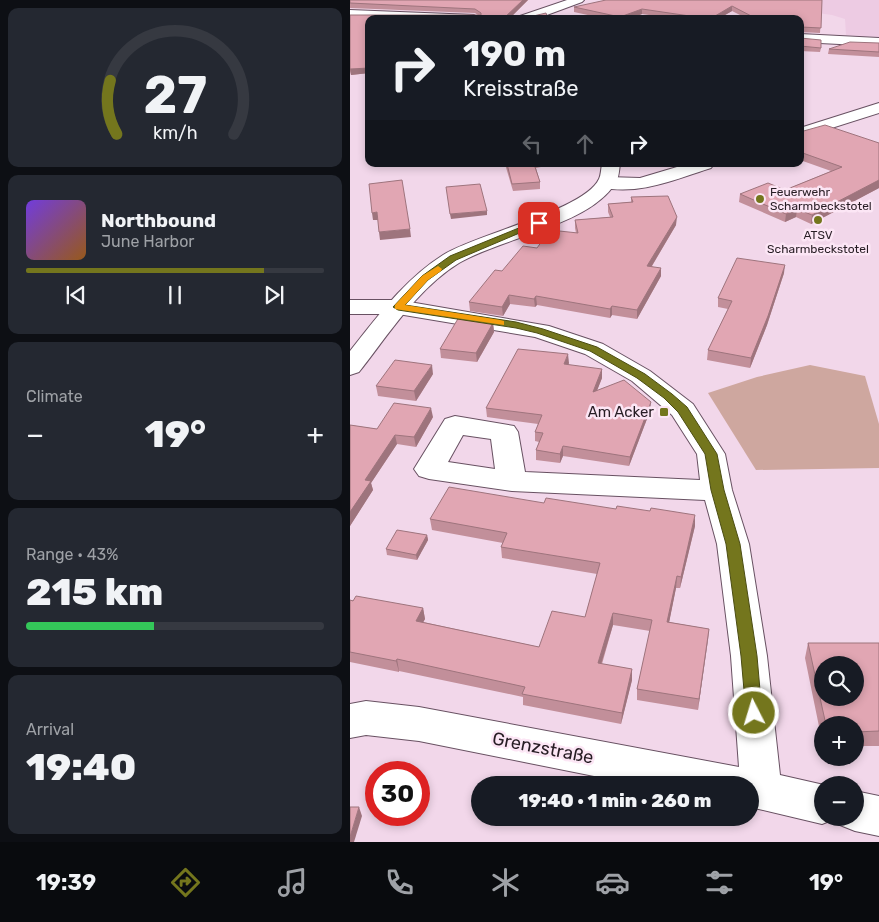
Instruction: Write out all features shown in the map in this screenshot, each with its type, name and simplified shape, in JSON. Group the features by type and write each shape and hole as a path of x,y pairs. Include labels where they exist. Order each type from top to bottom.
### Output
{"street":[{"path":"535,15 578,0"},
{"path":"350,14 375,15"},
{"path":"804,38 879,42"},
{"path":"804,132 879,108"},
{"path":"350,367 398,307 425,278 453,258 574,209 599,192 609,173 641,184 695,167"},
{"path":"350,307 398,307 540,331 594,349 633,372 668,396 683,410 711,454 718,490 733,544 749,656 749,776"},
{"path":"512,481 658,489 718,490"},
{"name":"Grenzstraße","path":"350,721 366,718 419,724 687,776"},
{"name":"Grenzstraße","path":"759,790 814,802"},
{"path":"864,813 879,816"}],"shaded area":[{"path":"793,0 879,0 879,37 846,35 845,19 832,15 773,7"},
{"path":"810,365 865,376 879,424 879,468 756,470 708,393 757,377"}],"building":[{"path":"350,0 523,0 507,15 481,15 475,9 350,3"},
{"path":"606,0 822,0 821,28 804,27 804,15 749,15 732,6 717,15 683,15 642,9 626,15 611,15 574,7"},
{"path":"350,15 365,15 365,68 350,69"},
{"path":"804,38 821,40 821,48 804,46"},
{"path":"850,42 879,43 879,52 829,49"},
{"path":"825,125 879,143 879,180 812,215 797,209 786,214 740,194 768,183 785,190 842,167 804,153 804,131"},
{"path":"508,167 535,167 540,182 512,184"},
{"path":"402,180 410,229 379,232 377,212 372,213 369,184"},
{"path":"480,184 487,211 450,214 446,187"},
{"path":"668,196 677,217 647,266 661,268 637,310 612,306 610,309 536,296 534,299 509,295 502,307 469,302 495,270 502,271 523,246 537,248 550,230 578,233 575,220 613,217 608,204 633,202 631,197"},
{"path":"737,258 785,265 768,316 751,358 708,350 732,301 718,298"},
{"path":"459,317 493,323 476,353 440,349"},
{"path":"518,349 568,354 564,364 602,369 593,392 624,380 651,402 630,457 563,446 560,454 536,450 543,433 535,432 542,415 486,408"},
{"path":"395,360 432,365 414,391 376,386"},
{"path":"394,403 431,408 414,437 395,435 365,480 371,481 350,512 350,425 377,429"},
{"path":"449,487 544,503 546,498 616,509 617,506 650,511 651,508 695,515 681,577 677,576 667,622 709,629 699,699 637,689 652,620 613,613 598,663 632,669 622,713 522,694 525,687 397,659 396,661 350,652 350,600 353,601 356,596 423,608 416,621 539,647 552,611 585,617 600,563 501,547 507,533 430,519"},
{"path":"397,530 427,535 416,555 386,549"},
{"path":"808,643 879,643 879,731 864,732 864,716 824,716 822,706 864,706 864,656 814,656 814,670"},
{"path":"350,807 359,807 350,837"}],"slow traffic":[{"path":"438,269 425,278 398,307 500,323"}],"place":[{"name":"Feuerwehr Scharmbeckstotel","path":"760,199"},
{"name":"ATSV Scharmbeckstotel","path":"818,220"},
{"name":"Am Acker","path":"664,412"}],"route":[{"path":"539,223 453,258 425,278 398,307 516,325 594,349 641,376 683,410 711,454 718,490 733,544 749,656 754,713"}]}
